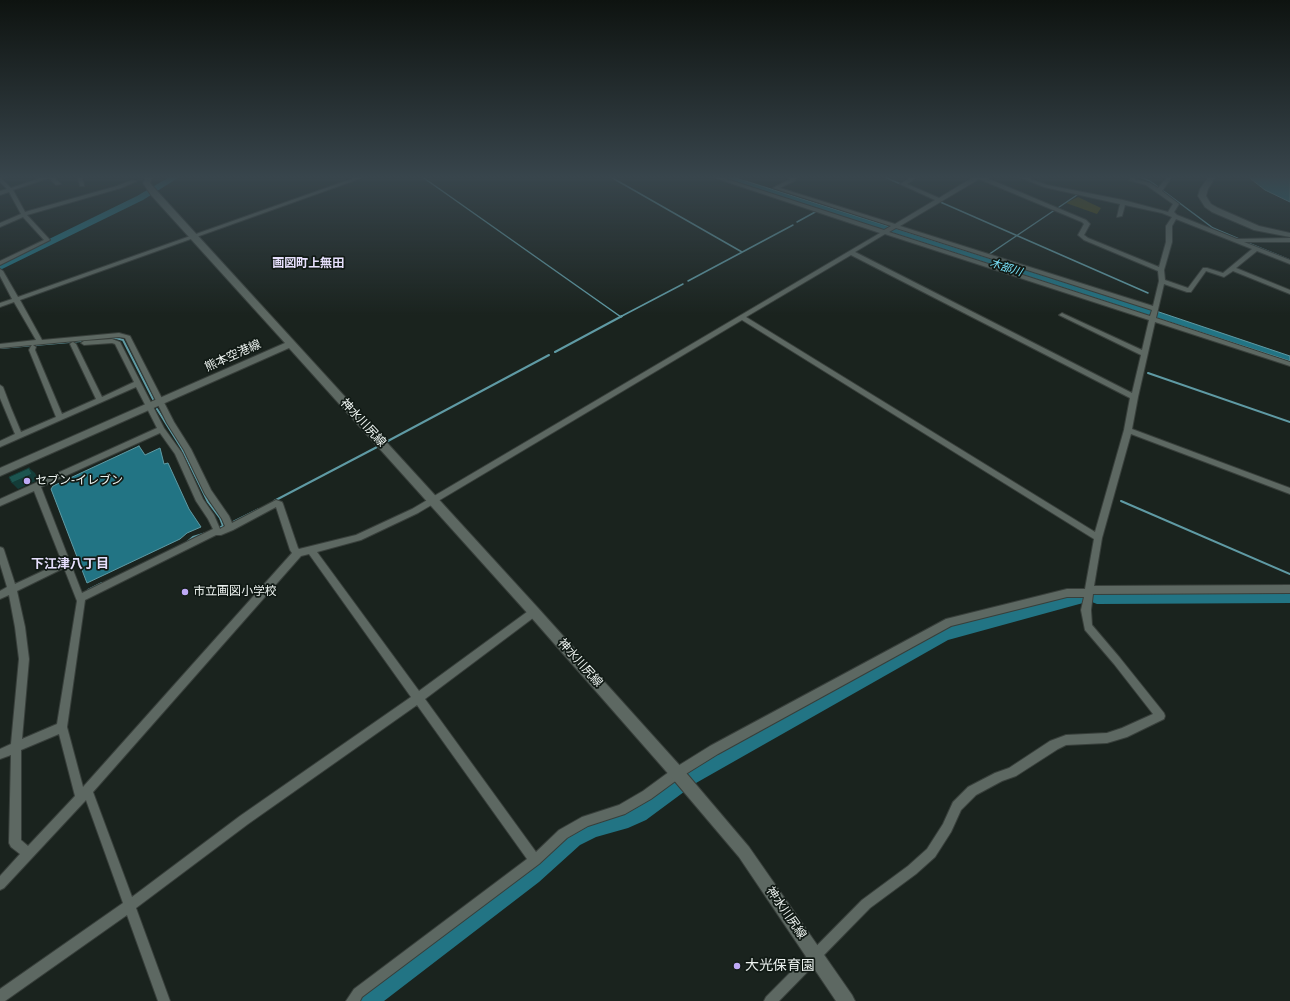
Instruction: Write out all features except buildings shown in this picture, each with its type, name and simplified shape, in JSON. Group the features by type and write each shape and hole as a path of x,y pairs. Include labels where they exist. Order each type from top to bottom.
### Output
{"main road":[{"path":"180,223 290,344"},
{"path":"1245,223 1257,228 1290,235"},
{"name":"熊本空港線","path":"0,472 290,344"},
{"name":"神水川尻線","path":"290,344 534,612 744,852 846,1001"}],"street":[{"path":"0,263 47,240 32,223"},
{"path":"0,305 236,223"},
{"path":"857,223 1290,364"},
{"path":"882,223 1155,309"},
{"path":"0,884 83,796 298,553 358,538 415,511 902,223"},
{"path":"1084,223 1087,224 1081,235 1086,239 1161,270"},
{"path":"770,1001 866,904 912,870 931,852 946,828 957,806 972,791 1012,772 1054,745 1066,740 1107,738 1124,733 1160,716 1088,627 1086,610 1098,538 1128,430 1134,397 1154,320 1155,309 1162,281 1161,270 1169,242 1169,226 1171,223"},
{"path":"1192,223 1290,262"},
{"path":"1235,240 1290,240"},
{"path":"1162,281 1189,291 1205,269 1224,275 1256,249"},
{"path":"852,253 1134,397"},
{"path":"1233,269 1290,292"},
{"path":"0,271 39,340 32,350 60,418"},
{"path":"1062,314 1145,354"},
{"path":"741,317 1098,538"},
{"path":"0,351 35,345 119,335 128,337 171,423 194,462 210,496 226,518 230,528"},
{"path":"0,346 73,344 112,341 118,343 161,429 173,445 200,501 213,520 217,530 215,532"},
{"path":"73,344 100,400"},
{"path":"0,444 139,383"},
{"path":"0,387 7,408 19,435"},
{"path":"0,503 161,429"},
{"path":"1128,430 1290,491"},
{"path":"37,486 81,602 62,727 83,796"},
{"path":"80,598 215,532 221,532 230,528 275,503 278,503 294,550 298,553"},
{"path":"0,550 12,589 20,627 24,659 16,747 15,843 28,854"},
{"path":"311,550 535,860"},
{"path":"0,595 66,564"},
{"path":"352,1001 358,993 535,860 563,834 586,821 621,810 647,795 681,779 714,750 949,622 1067,593 1290,589"},
{"path":"0,997 129,906 244,820 418,698 534,612"},
{"path":"0,754 62,727"},
{"path":"83,796 90,797 164,1001"}],"water":[{"path":"861,223 877,223 1159,312 1290,356 1290,361"},
{"path":"139,446 145,455 160,448 164,464 168,463 189,509 201,527 187,533 180,539 87,583 51,489 53,486"}],"waterway":[{"name":"木部川","path":"0,267 90,223"},
{"path":"487,223 621,317"},
{"path":"691,223 742,252"},
{"path":"988,223 1017,236"},
{"path":"1017,236 1036,223"},
{"path":"1206,223 1213,228 1239,239"},
{"path":"688,281 793,225"},
{"path":"988,255 1017,236"},
{"path":"1017,236 1148,293"},
{"path":"1243,241 1290,260"},
{"path":"621,317 683,284"},
{"path":"555,352 621,317"},
{"path":"0,348 116,338 123,340 153,399"},
{"path":"386,442 549,355"},
{"path":"1148,373 1290,422"},
{"path":"157,409 182,449 208,502 220,518 223,526 219,528"},
{"path":"274,501 377,447"},
{"path":"1121,501 1290,574"},
{"path":"233,522 259,509"},
{"path":"187,542 193,537 206,533"},
{"path":"88,590 102,583"},
{"path":"1097,598 1290,597"},
{"path":"368,1001 390,982 532,875 574,839 593,829 640,814 690,777 944,635 972,626 1078,599"}],"place":[{"name":"セブン-イレブン","path":"27,481"},
{"name":"市立画図小学校","path":"185,592"},
{"name":"大光保育園","path":"737,966"}],"district":[{"name":"画図町上無田","path":"308,264"},
{"name":"下江津八丁目","path":"70,564"}]}
